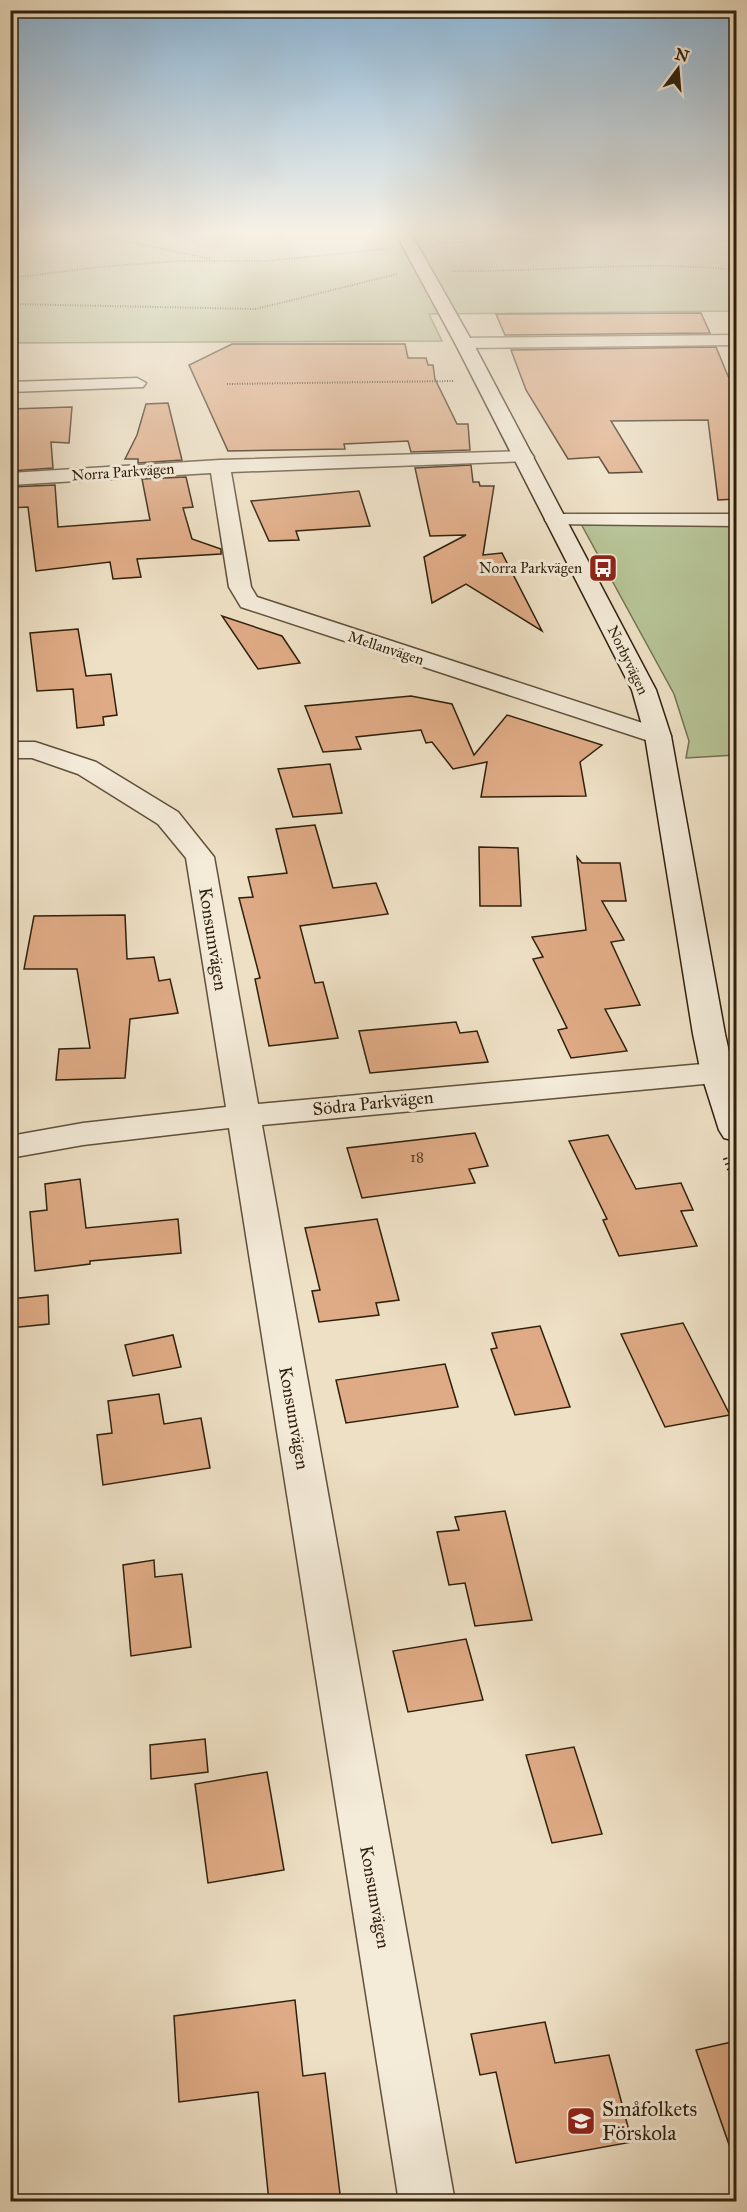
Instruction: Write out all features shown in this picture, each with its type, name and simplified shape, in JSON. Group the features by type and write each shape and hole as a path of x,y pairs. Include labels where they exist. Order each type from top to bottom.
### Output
{"street":[{"name":"Norbyvägen","path":"460,335 644,690 658,736 727,1072 736,1130"},
{"path":"464,343 736,340"},
{"path":"10,387 137,383"},
{"name":"Norra Parkvägen","path":"10,479 220,466 524,457"},
{"name":"Mellanvägen","path":"220,466 240,587 249,602 658,736"},
{"path":"555,520 736,520"},
{"name":"Konsumvägen","path":"10,750 35,750 87,768 168,819 200,857 427,2202"},
{"name":"Södra Parkvägen","path":"10,1147 83,1134 242,1116 727,1072"}],"path":[{"path":"227,384 462,381"}],"green space":[{"path":"11,335 439,335 442,341 11,343"},
{"path":"573,519 736,520 736,755 686,758 689,741 674,694 581,524"}],"building":[{"path":"232,344 405,344 408,358 426,358 428,365 433,365 435,379 457,424 468,424 470,450 411,452 408,441 344,444 345,449 228,451 189,365"},
{"path":"716,347 728,376 736,386 736,499 718,500 708,420 611,421 642,472 609,473 599,457 568,459 526,390 511,350"},
{"path":"168,403 182,460 138,463 138,459 125,459 137,435 146,404"},
{"path":"72,407 69,443 51,442 53,468 10,471 10,409"},
{"path":"471,465 473,482 479,482 480,486 494,486 483,555 502,553 542,631 466,584 432,603 424,557 466,535 430,536 415,468"},
{"path":"186,477 193,507 183,508 192,539 221,549 221,554 137,559 141,577 113,579 110,562 36,571 28,507 10,508 10,487 55,485 58,527 150,520 142,479"},
{"path":"359,491 370,526 296,531 299,540 269,541 251,501"},
{"path":"222,616 282,636 300,663 258,669"},
{"path":"78,629 86,676 111,674 117,715 103,717 104,725 77,728 73,689 37,691 30,633"},
{"path":"411,696 452,704 474,755 507,715 602,745 580,762 586,796 481,797 487,762 453,769 432,742 426,743 421,730 356,737 361,749 323,752 305,706"},
{"path":"330,764 342,813 293,817 278,769"},
{"path":"315,825 333,888 376,883 388,914 300,926 315,983 323,982 338,1038 269,1046 255,979 260,978 239,898 253,897 248,877 287,873 276,829"},
{"path":"479,847 518,848 521,906 480,906"},
{"path":"577,857 582,863 620,863 626,901 602,901 624,940 611,942 640,1005 605,1009 627,1051 571,1058 558,1030 567,1028 533,959 543,957 532,937 586,930"},
{"path":"125,915 127,959 154,957 159,981 170,979 178,1013 130,1019 125,1078 56,1080 59,1049 90,1048 77,969 24,969 34,916"},
{"path":"456,1022 460,1033 477,1031 488,1062 370,1073 359,1031"},
{"path":"475,1133 488,1166 469,1169 475,1183 362,1198 347,1148"},
{"path":"608,1135 636,1189 681,1183 693,1210 681,1211 697,1246 619,1256 603,1220 607,1219 569,1141"},
{"path":"80,1179 86,1228 178,1219 181,1253 90,1261 90,1264 35,1271 30,1212 47,1210 45,1184"},
{"path":"377,1219 399,1300 376,1303 379,1315 319,1322 312,1291 320,1290 305,1228"},
{"path":"48,1295 49,1324 10,1328 10,1299"},
{"path":"683,1323 730,1415 665,1427 621,1334"},
{"path":"540,1326 570,1407 515,1415 491,1349 497,1348 492,1333"},
{"path":"173,1335 181,1367 133,1376 125,1345"},
{"path":"445,1364 458,1407 346,1423 336,1380"},
{"path":"159,1394 164,1424 201,1418 210,1468 103,1485 97,1435 112,1433 108,1401"},
{"path":"505,1511 532,1620 475,1626 465,1583 449,1585 437,1532 459,1530 455,1517"},
{"path":"154,1560 155,1577 182,1574 191,1647 131,1656 123,1565"},
{"path":"466,1639 483,1700 408,1712 393,1651"},
{"path":"205,1739 208,1772 151,1779 150,1745"},
{"path":"574,1747 602,1834 552,1843 526,1755"},
{"path":"267,1772 284,1870 208,1883 195,1784"},
{"path":"295,2000 303,2076 325,2073 341,2202 269,2202 258,2092 179,2102 174,2016"},
{"path":"545,2022 555,2063 609,2055 632,2142 516,2163 496,2072 480,2075 471,2034"},
{"path":"736,2041 736,2152 732,2153 696,2050"}],"place":[{"name":"Norra Parkvägen","path":"603,568"},
{"name":"Småfolkets Förskola","path":"581,2121"}]}
